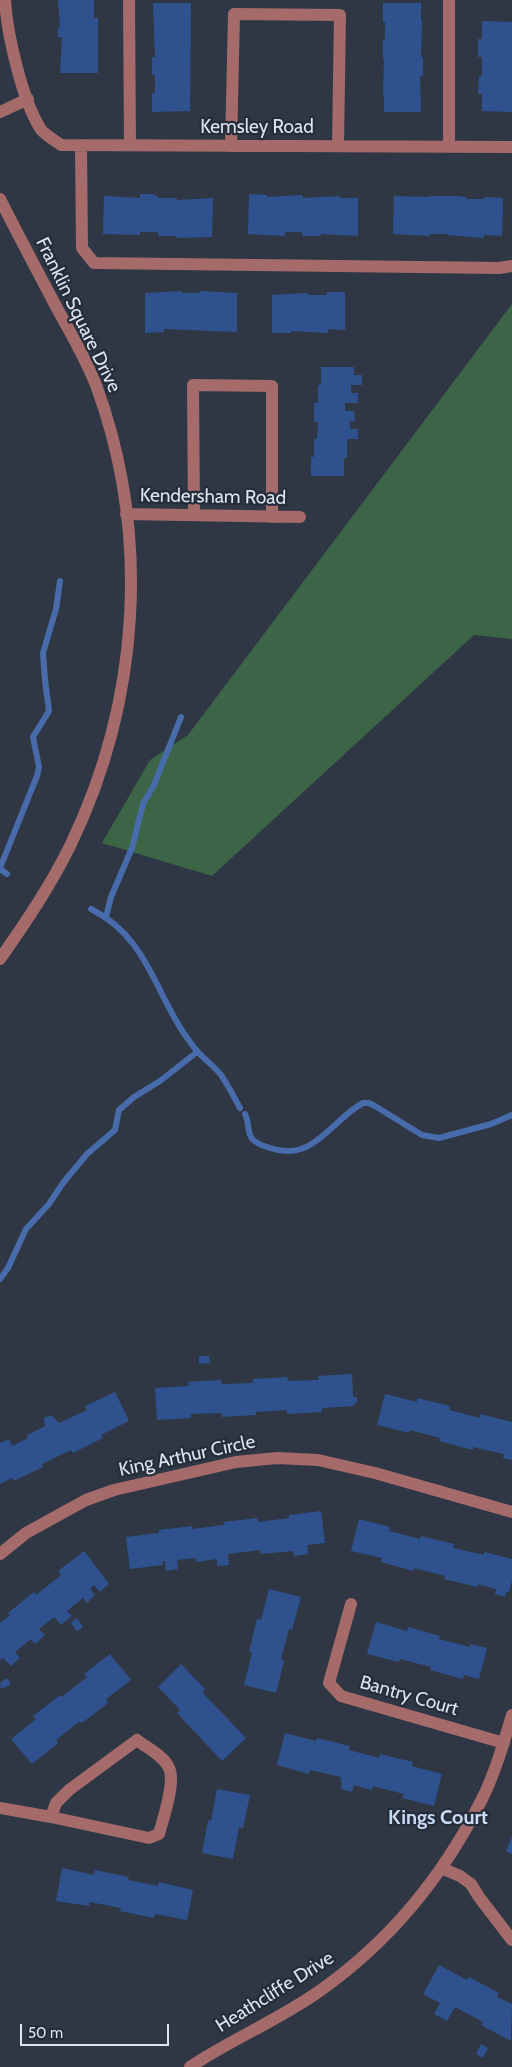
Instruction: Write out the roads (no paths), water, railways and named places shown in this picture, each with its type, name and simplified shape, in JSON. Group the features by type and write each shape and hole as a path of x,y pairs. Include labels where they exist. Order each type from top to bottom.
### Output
{"street":[{"name":"Kemsley Road","path":"5,0 14,58 28,99 41,130 62,145 512,147"},
{"path":"129,0 130,146"},
{"path":"449,0 449,147"},
{"path":"231,146 234,14 340,15 338,146"},
{"path":"0,112 28,99"},
{"path":"81,145 82,248 94,264 499,268 512,266"},
{"name":"Franklin Square Drive","path":"0,199 70,331 95,384 110,430 120,471 126,514 132,586 130,632 124,678 100,773 71,844 52,880 32,915 0,959"},
{"path":"194,515 193,385 272,386 272,517"},
{"name":"Kendersham Road","path":"126,514 300,517"},
{"name":"King Arthur Circle","path":"0,1554 26,1533 86,1500 114,1490 236,1462 277,1458 318,1460 375,1473 512,1512"},
{"name":"Bantry Court","path":"350,1604 329,1683 341,1696 504,1743"},
{"name":"Heathcliffe Drive","path":"190,2067 300,2004 356,1963 392,1930 424,1893 482,1800 504,1743 512,1715"},
{"path":"0,1808 149,1838 159,1834 172,1779 170,1769 164,1760 137,1740 69,1790 56,1803 51,1817"},
{"path":"441,1868 460,1876 471,1884 512,1940"}],"waterway":[{"path":"0,868 39,767 33,737 49,711 43,653 56,609 60,581"},
{"path":"106,917 111,897 132,848 143,804 154,785 181,717"},
{"path":"0,869 7,874"},
{"path":"91,909 109,920 124,933 136,948 183,1032 197,1051 221,1075 240,1108"},
{"path":"0,1279 8,1268 26,1229 49,1204 63,1183 87,1154 115,1130 119,1110 197,1052"},
{"path":"245,1114 253,1140 270,1148 285,1151 299,1150 310,1145 363,1103 375,1106 422,1135 439,1138 491,1124 512,1115"}],"district":[{"name":"Kings Court","path":"438,1818"}]}
